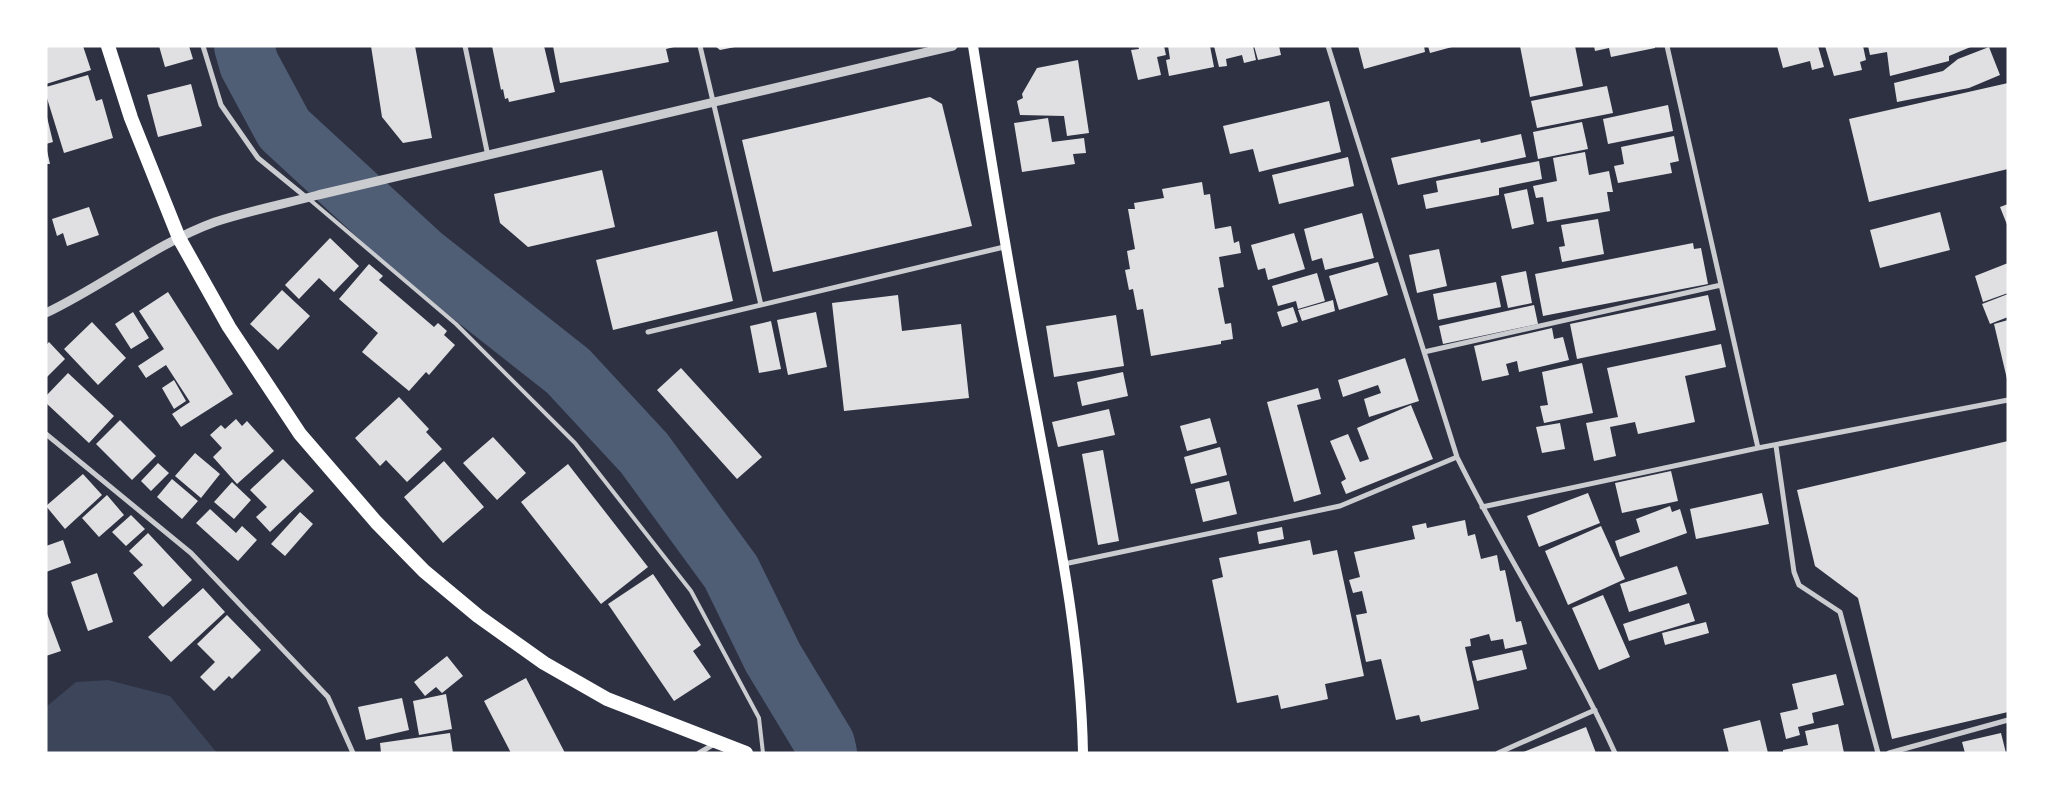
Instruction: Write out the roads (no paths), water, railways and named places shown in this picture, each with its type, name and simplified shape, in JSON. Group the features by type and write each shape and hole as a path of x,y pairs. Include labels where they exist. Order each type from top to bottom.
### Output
{"highway":[{"path":"108,46 131,118 179,238 229,327 300,434 376,522 424,571 478,616 544,663 607,699 746,753"}],"main road":[{"path":"973,46 1004,247 1064,564 1082,705 1083,753"}],"street":[{"path":"203,46 221,105 258,158 308,198"},
{"path":"465,46 488,157"},
{"path":"700,46 712,104 761,305"},
{"path":"46,313 80,297 179,238 215,222 318,195 488,157 953,46"},
{"path":"1328,46 1457,457 1482,507 1595,710 1615,753"},
{"path":"1667,46 1758,448"},
{"path":"648,332 1004,247"},
{"path":"1424,352 1721,285"},
{"path":"1482,507 1758,448 2007,400 2008,407"},
{"path":"46,434 198,560 328,698 353,753"},
{"path":"1776,446 1794,572 1799,585 1840,612 1878,753"},
{"path":"1064,564 1340,506 1457,457"},
{"path":"1498,753 1595,710"},
{"path":"1889,753 2008,720"},
{"path":"699,753 718,742"}],"lane":[{"path":"308,198 456,324 574,443 691,591 759,718 763,753"}],"waterway":[{"path":"244,46 249,64 284,129 422,256 568,371 644,453 731,572 773,658 825,744 827,753"}]}
